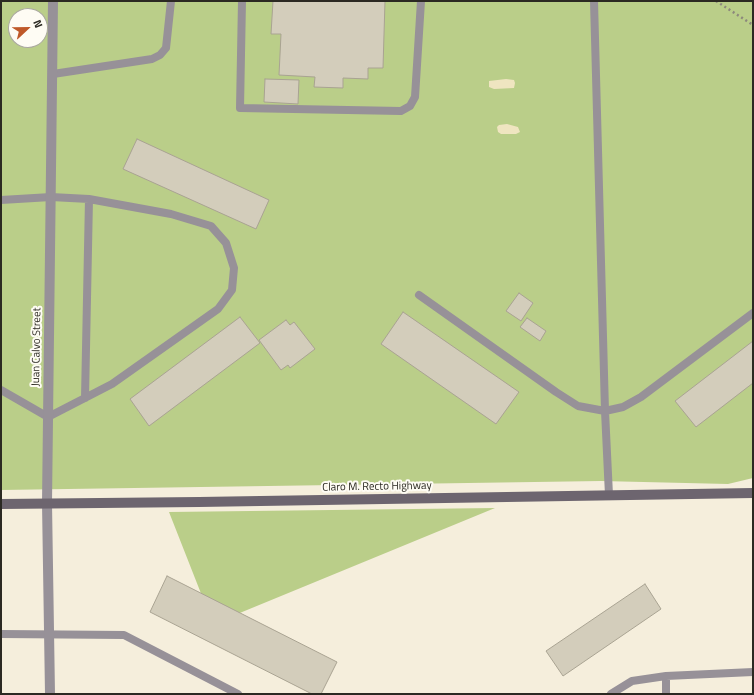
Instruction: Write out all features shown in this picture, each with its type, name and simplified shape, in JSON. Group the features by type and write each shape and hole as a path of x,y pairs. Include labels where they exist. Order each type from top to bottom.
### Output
{"main road":[{"name":"Claro M. Recto Highway","path":"1,504 753,493"}],"street":[{"name":"Juan Calvo Street","path":"50,694 47,503 53,1"}],"lane":[{"path":"53,74 152,59 160,55 166,48 171,1"},
{"path":"242,1 240,108 401,111 410,106 415,97 421,1"},
{"path":"594,1 605,411 609,495"},
{"path":"1,200 51,197 90,199 171,214 211,226 226,244 234,268 232,290 218,309 112,384 48,417 1,390"},
{"path":"85,398 90,199"},
{"path":"419,295 578,406 605,411 623,407 641,397 753,313"},
{"path":"1,634 124,635 238,694"},
{"path":"612,694 632,681 666,676 753,672"},
{"path":"666,676 666,694"}],"path":[{"path":"716,1 753,25"}],"green space":[{"path":"1,1 753,1 753,478 728,484 601,481 1,490"},
{"path":"495,508 213,624 169,512"}],"sand":[{"path":"506,79 514,80 514,88 494,89 489,87 489,81"},
{"path":"507,124 518,127 520,132 516,134 501,134 498,132 497,127 499,125"}],"building":[{"path":"273,1 385,1 383,68 368,68 368,79 343,78 343,88 314,87 315,77 279,75 281,34 271,34"},
{"path":"265,79 299,80 298,104 264,102"},
{"path":"137,139 269,200 256,229 123,169"},
{"path":"519,293 533,303 521,321 506,311"},
{"path":"403,312 519,392 496,424 381,344"},
{"path":"240,317 260,343 149,426 130,399"},
{"path":"527,318 546,331 540,341 520,327"},
{"path":"286,320 290,325 294,322 315,349 290,368 288,365 281,370 259,340"},
{"path":"753,341 753,383 696,427 675,401"},
{"path":"167,576 337,662 321,694 312,694 150,612"},
{"path":"645,584 661,609 563,676 546,651"}]}
